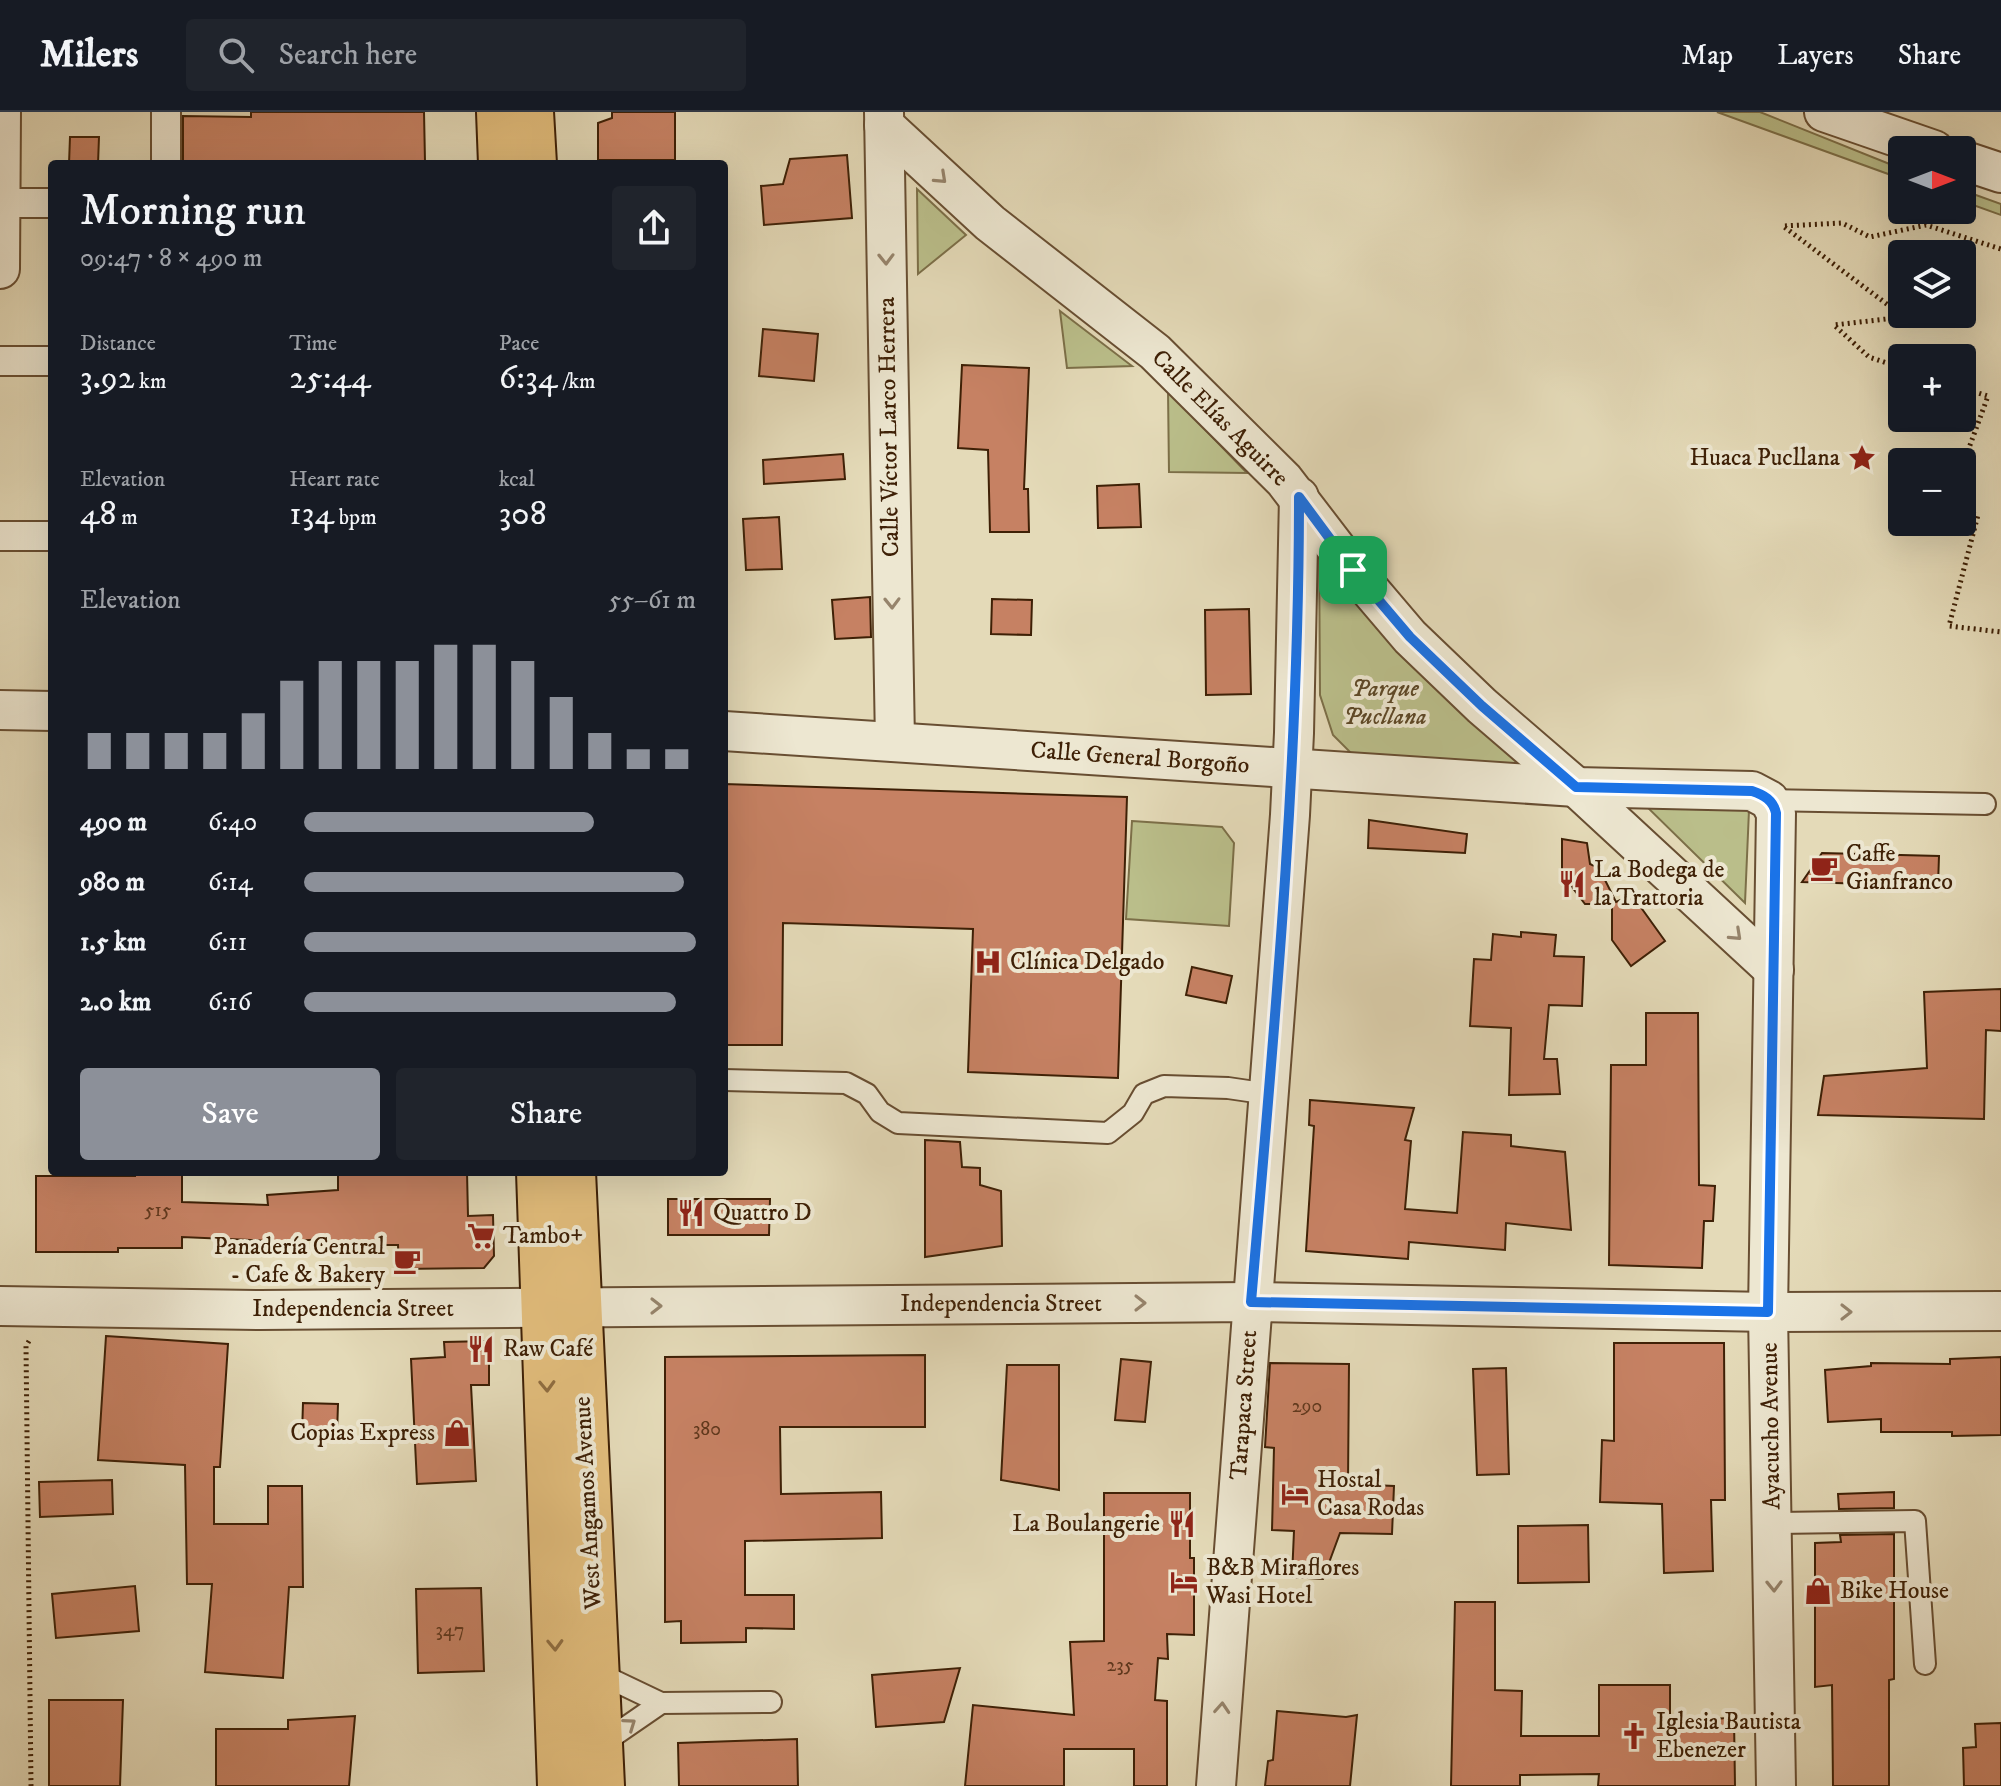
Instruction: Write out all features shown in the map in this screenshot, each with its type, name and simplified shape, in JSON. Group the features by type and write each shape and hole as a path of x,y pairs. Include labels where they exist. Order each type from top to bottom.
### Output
{"main road":[{"path":"499,112 501,160"},
{"path":"531,112 534,160"},
{"name":"West Angamos Avenue","path":"540,1176 561,1307 596,1672 601,1766"},
{"name":"West Angamos Avenue","path":"560,1786 561,1307 573,1176"}],"street":[{"path":"0,269 1,112"},
{"path":"166,112 166,160"},
{"path":"1824,112 1893,136"},
{"name":"Calle Elías Aguirre","path":"884,118 990,223 1155,352 1299,497 1353,570 1410,637 1774,970"},
{"name":"Calle Víctor Larco Herrera","path":"884,118 895,742"},
{"path":"1976,165 2001,173"},
{"path":"0,203 48,203"},
{"path":"0,361 48,361"},
{"name":"Tarapaca Street","path":"1216,1786 1293,768 1299,497"},
{"path":"0,536 48,536"},
{"path":"0,710 48,711"},
{"name":"Calle General Borgoño","path":"728,731 1576,787 1752,791 1769,800"},
{"name":"Ayacucho Avenue","path":"1769,800 1776,813 1768,1312 1776,1786"},
{"name":"Independencia Street","path":"0,1306 260,1310 1251,1302 1768,1312 2001,1311"}],"lane":[{"name":"Calle General Borgoño","path":"1769,800 1985,804"},
{"path":"728,1080 846,1083 867,1094 880,1112 898,1123 1108,1133 1133,1113 1144,1094 1164,1086 1228,1088 1269,1094"},
{"path":"1773,1523 1915,1521 1925,1664"},
{"path":"596,1672 661,1703 771,1702"},
{"path":"601,1766 661,1703"}],"path":[{"path":"1888,363 1869,357 1834,325 1904,317 1783,226 1842,223 1870,237 1926,225 2001,249"},
{"path":"1976,392 1988,396 1976,429"},
{"path":"1973,536 1949,626 2001,632"},
{"path":"31,1338 26,1346 31,1786"}],"green space":[{"path":"1717,112 1760,112 1888,163 1888,174"},
{"path":"917,189 966,235 918,274"},
{"path":"1976,195 2001,204 2001,215 1976,206"},
{"path":"1060,311 1132,366 1067,368"},
{"path":"1168,391 1247,473 1169,472"},
{"name":"Parque Pucllana","path":"1319,540 1536,781 1373,775 1333,735 1320,695"},
{"path":"1644,804 1749,810 1745,903"},
{"path":"1132,821 1222,827 1234,843 1229,926 1126,919"}],"building":[{"path":"251,112 424,112 425,160 183,160 183,116 251,117"},
{"path":"612,112 675,112 675,160 598,160 598,123 612,118"},
{"path":"70,137 99,137 98,160 69,160"},
{"path":"847,155 852,218 764,225 761,186 783,184 790,159"},
{"path":"763,329 818,334 814,381 759,376"},
{"path":"962,365 1029,368 1024,489 1028,489 1029,532 990,532 988,450 958,448"},
{"path":"843,454 845,479 764,484 763,460"},
{"path":"1139,484 1141,527 1098,528 1097,486"},
{"path":"779,517 782,569 746,570 743,519"},
{"path":"870,597 871,637 835,639 832,600"},
{"path":"992,599 1032,600 1031,635 991,634"},
{"path":"1249,609 1251,694 1206,695 1205,610"},
{"path":"728,784 1127,797 1118,1078 968,1072 973,929 783,923 782,1045 728,1045"},
{"path":"1369,820 1467,834 1465,853 1368,848"},
{"path":"1562,839 1587,843 1590,864 1599,868 1616,902 1632,895 1665,941 1631,966 1612,940 1612,904 1585,904 1562,874"},
{"path":"1822,853 1939,856 1938,886 1802,882"},
{"path":"1521,932 1556,935 1554,956 1584,957 1582,1006 1549,1005 1544,1059 1557,1059 1560,1094 1509,1095 1511,1028 1470,1026 1474,959 1491,960 1493,934 1521,937"},
{"path":"1192,967 1232,976 1226,1003 1186,995"},
{"path":"2001,989 2001,1031 1986,1030 1984,1119 1818,1115 1824,1076 1927,1068 1924,992"},
{"path":"1646,1013 1698,1013 1699,1185 1715,1186 1713,1221 1704,1221 1702,1268 1609,1265 1611,1065 1646,1065"},
{"path":"1310,1100 1414,1108 1405,1140 1411,1141 1405,1209 1457,1213 1463,1132 1511,1135 1511,1146 1565,1152 1571,1230 1506,1223 1505,1250 1409,1242 1408,1259 1306,1251 1314,1126 1309,1125"},
{"path":"925,1140 960,1142 962,1167 980,1168 980,1185 1001,1191 1002,1246 925,1257"},
{"path":"36,1176 182,1176 182,1202 268,1205 267,1195 338,1190 338,1176 467,1176 468,1216 493,1215 494,1256 484,1268 399,1269 398,1245 321,1245 321,1239 271,1243 182,1237 182,1248 36,1252"},
{"path":"668,1199 770,1199 769,1235 668,1235"},
{"path":"106,1336 228,1344 220,1467 214,1467 214,1524 268,1524 268,1486 302,1486 303,1587 289,1587 283,1678 205,1672 212,1584 187,1584 185,1465 98,1460"},
{"path":"489,1341 489,1385 471,1385 476,1481 417,1484 411,1359 445,1357 444,1342"},
{"path":"1614,1343 1724,1343 1725,1500 1711,1500 1713,1571 1664,1573 1662,1504 1600,1502 1602,1440 1614,1441"},
{"path":"925,1355 925,1427 780,1427 781,1494 881,1492 882,1538 745,1541 745,1595 794,1595 794,1629 746,1628 746,1642 681,1643 681,1621 665,1622 665,1357"},
{"path":"2001,1357 2001,1435 1881,1432 1881,1419 1828,1422 1825,1370 1871,1366 1871,1363 1950,1364 1950,1359"},
{"path":"1121,1359 1151,1362 1145,1422 1115,1420"},
{"path":"1270,1363 1349,1364 1348,1484 1394,1486 1392,1534 1340,1533 1323,1579 1292,1577 1294,1531 1272,1530 1274,1448 1265,1447"},
{"path":"1007,1365 1059,1365 1059,1490 1001,1480"},
{"path":"1506,1368 1509,1474 1477,1475 1473,1369"},
{"path":"303,1403 338,1404 337,1434 302,1434"},
{"path":"112,1480 113,1514 40,1517 39,1482"},
{"path":"1894,1492 1894,1508 1839,1509 1838,1494"},
{"path":"1104,1493 1190,1493 1194,1635 1167,1634 1168,1659 1158,1658 1155,1700 1167,1701 1167,1786 1134,1786 1134,1749 1064,1749 1064,1786 965,1786 973,1705 1074,1715 1070,1642 1104,1641"},
{"path":"1588,1525 1589,1582 1518,1583 1518,1526"},
{"path":"1894,1534 1894,1679 1889,1680 1889,1786 1833,1786 1832,1685 1815,1687 1815,1543 1841,1542 1840,1535"},
{"path":"135,1586 139,1631 56,1638 52,1594"},
{"path":"481,1588 484,1671 418,1673 416,1589"},
{"path":"1455,1602 1495,1602 1495,1690 1522,1691 1521,1736 1599,1736 1599,1685 1670,1685 1670,1720 1734,1718 1735,1786 1598,1786 1599,1774 1520,1775 1520,1786 1451,1786"},
{"path":"960,1668 944,1722 876,1727 872,1675"},
{"path":"49,1700 123,1700 120,1786 49,1786"},
{"path":"1277,1711 1346,1717 1357,1715 1350,1786 1265,1786 1268,1761 1273,1760"},
{"path":"355,1716 349,1786 216,1786 216,1729 288,1729 288,1720"},
{"path":"2001,1723 2001,1786 1964,1786 1963,1748 1976,1747 1975,1724"},
{"path":"797,1739 798,1786 679,1786 678,1743"}],"place":[{"name":"Huaca Pucllana","path":"1862,458"},
{"name":"Caffe Gianfranco","path":"1824,868"},
{"name":"La Bodega de la Trattoria","path":"1572,884"},
{"name":"Clínica Delgado","path":"988,962"},
{"name":"Quattro D","path":"691,1213"},
{"name":"Tambo+","path":"481,1236"},
{"name":"Panadería Central - Cafe & Bakery","path":"407,1261"},
{"name":"Raw Café","path":"481,1349"},
{"name":"Copias Express","path":"457,1433"},
{"name":"Hostal Casa Rodas","path":"1295,1494"},
{"name":"La Boulangerie","path":"1182,1524"},
{"name":"B&B Miraflores Wasi Hotel","path":"1184,1582"},
{"name":"Bike House","path":"1818,1591"},
{"name":"Iglesia Bautista Ebenezer","path":"1634,1736"}],"route":[{"path":"1299,497 1353,570 1410,637 1482,706 1576,787 1752,791 1762,794 1774,805 1768,1312 1251,1302 1293,768 1299,497"}]}
